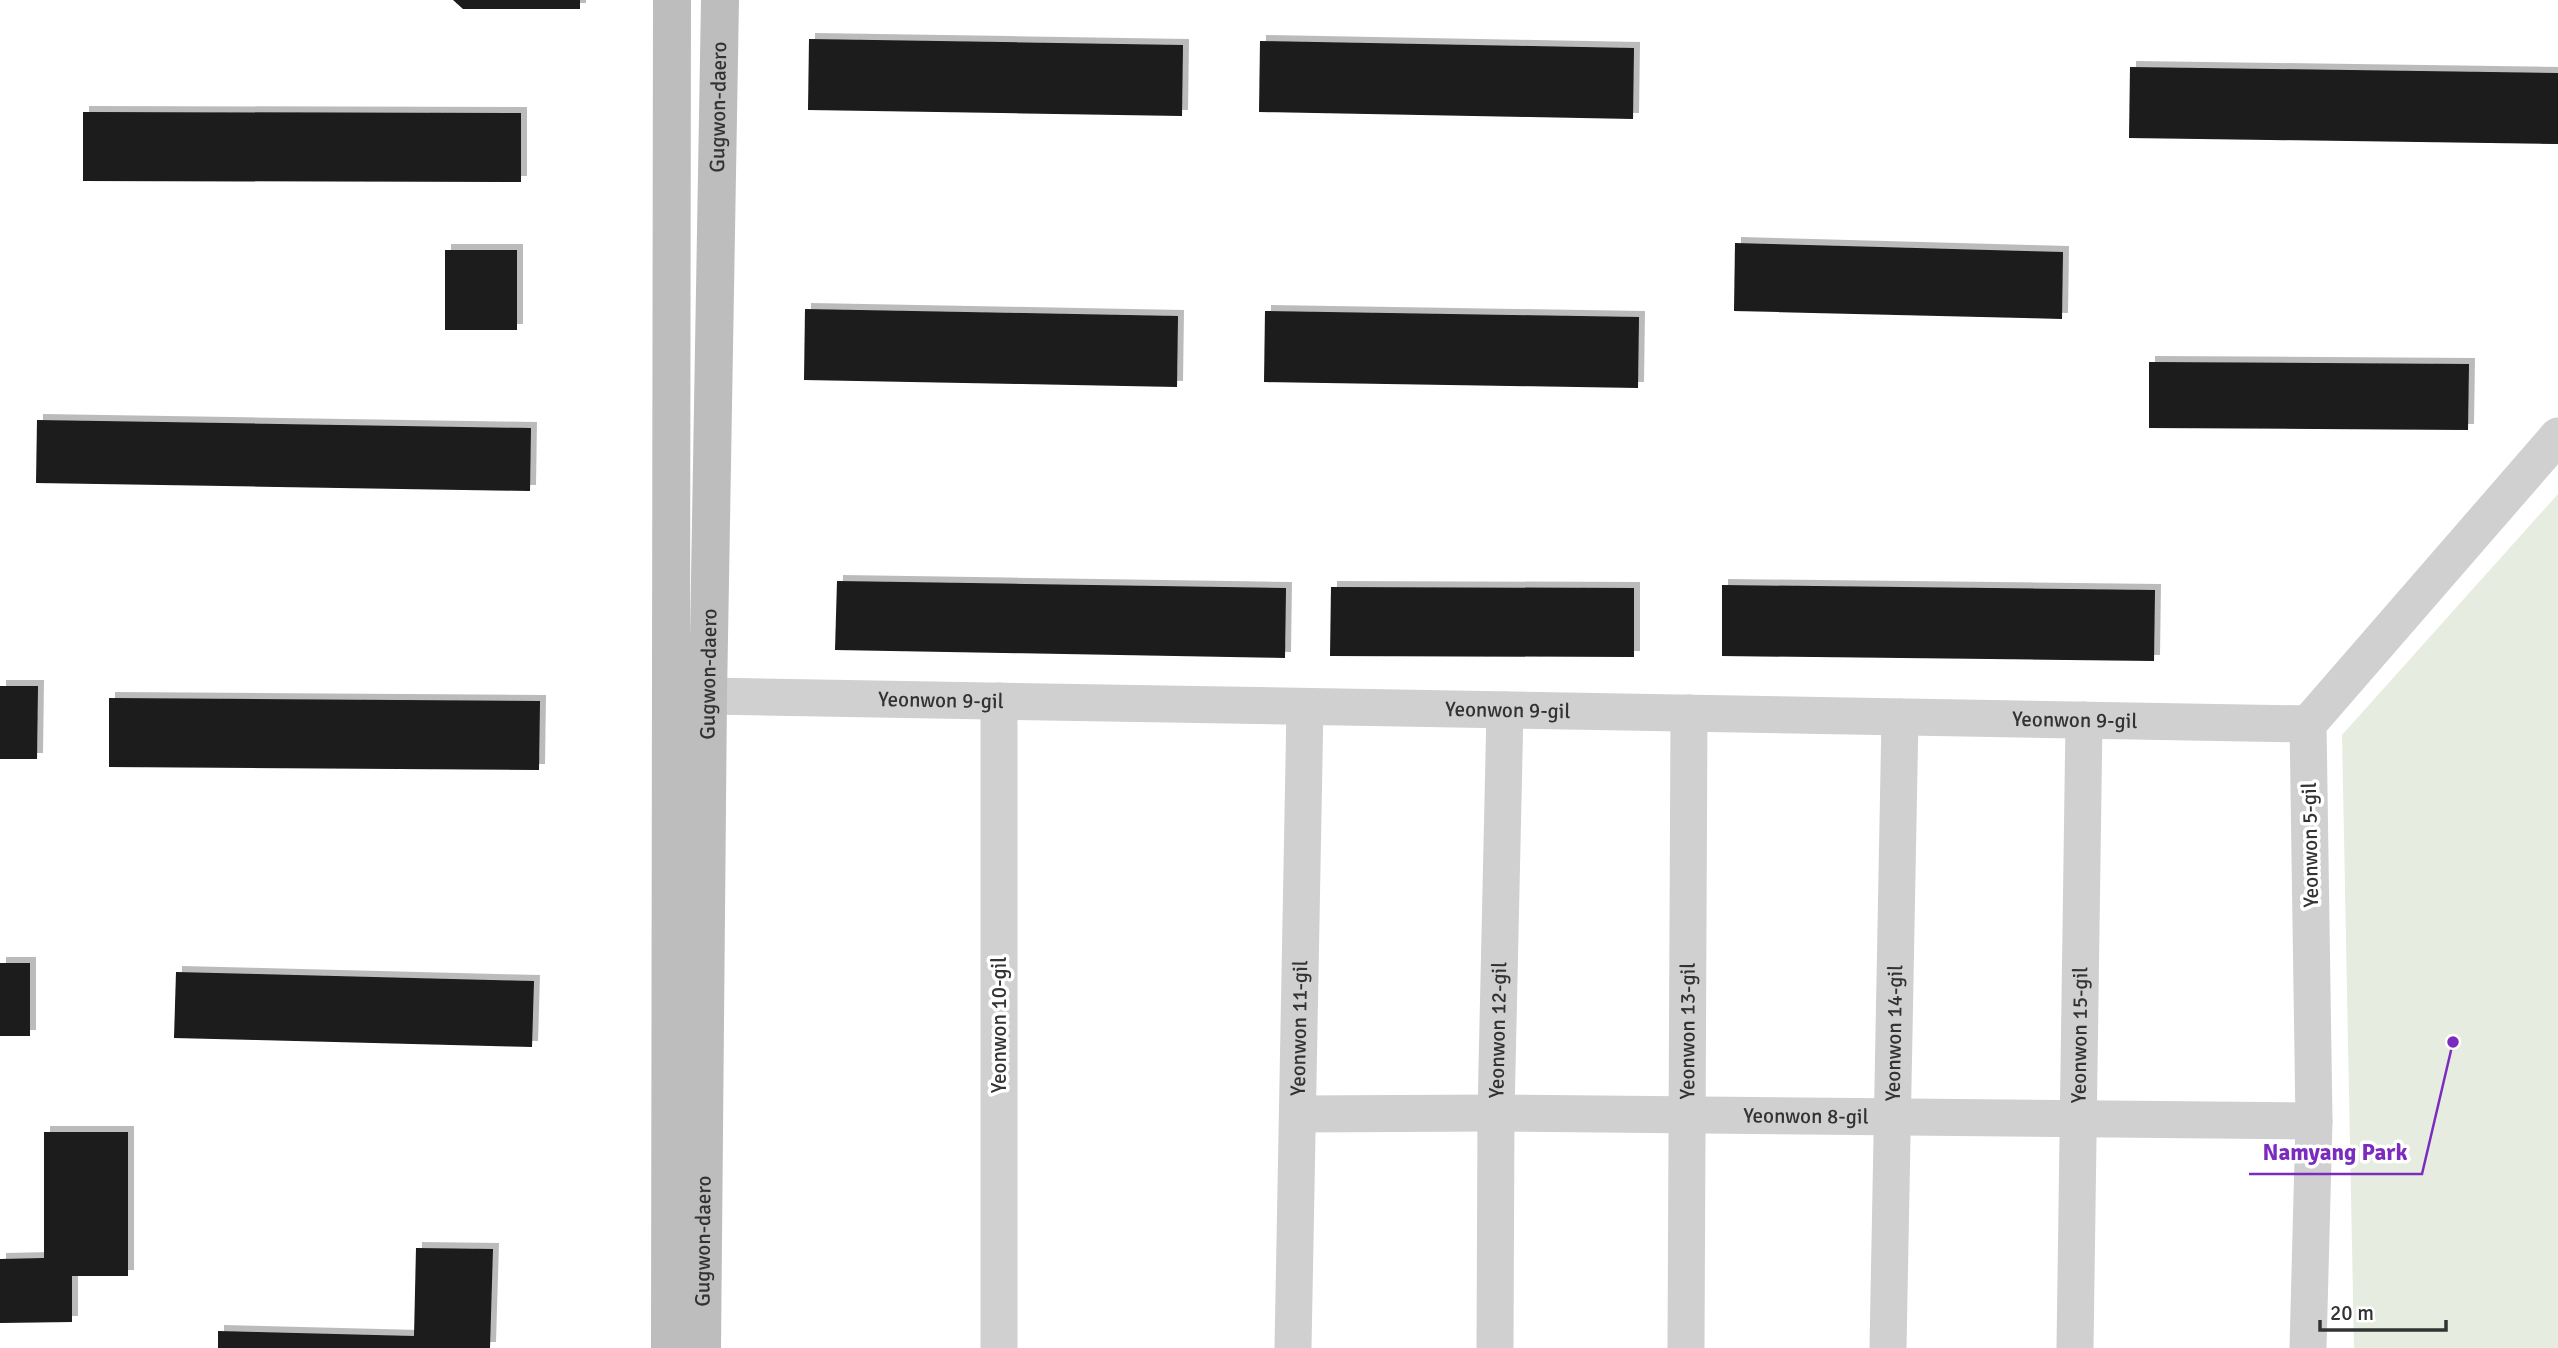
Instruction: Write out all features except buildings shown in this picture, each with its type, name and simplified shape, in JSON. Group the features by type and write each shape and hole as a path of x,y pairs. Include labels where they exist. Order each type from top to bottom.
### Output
{"street":[{"name":"Gugwon-daero","path":"670,1348 673,0"},
{"name":"Gugwon-daero","path":"702,1348 708,696 720,0"},
{"path":"2308,724 2558,436"},
{"name":"Yeonwon 9-gil","path":"708,696 2308,724"},
{"name":"Yeonwon 10-gil","path":"999,701 999,1348"},
{"name":"Yeonwon 11-gil","path":"1293,1348 1305,707"},
{"name":"Yeonwon 12-gil","path":"1495,1348 1496,1113 1505,710"},
{"name":"Yeonwon 13-gil","path":"1686,1348 1689,713"},
{"name":"Yeonwon 14-gil","path":"1888,1348 1900,717"},
{"name":"Yeonwon 15-gil","path":"2075,1348 2084,720"},
{"name":"Yeonwon 5-gil","path":"2308,724 2314,1121 2308,1348"},
{"name":"Yeonwon 8-gil","path":"1298,1114 1496,1113 2314,1121"}],"shaded area":[{"path":"2558,494 2558,1348 2354,1348 2342,735"}],"place":[{"name":"Namyang Park","path":"2453,1042"}]}
